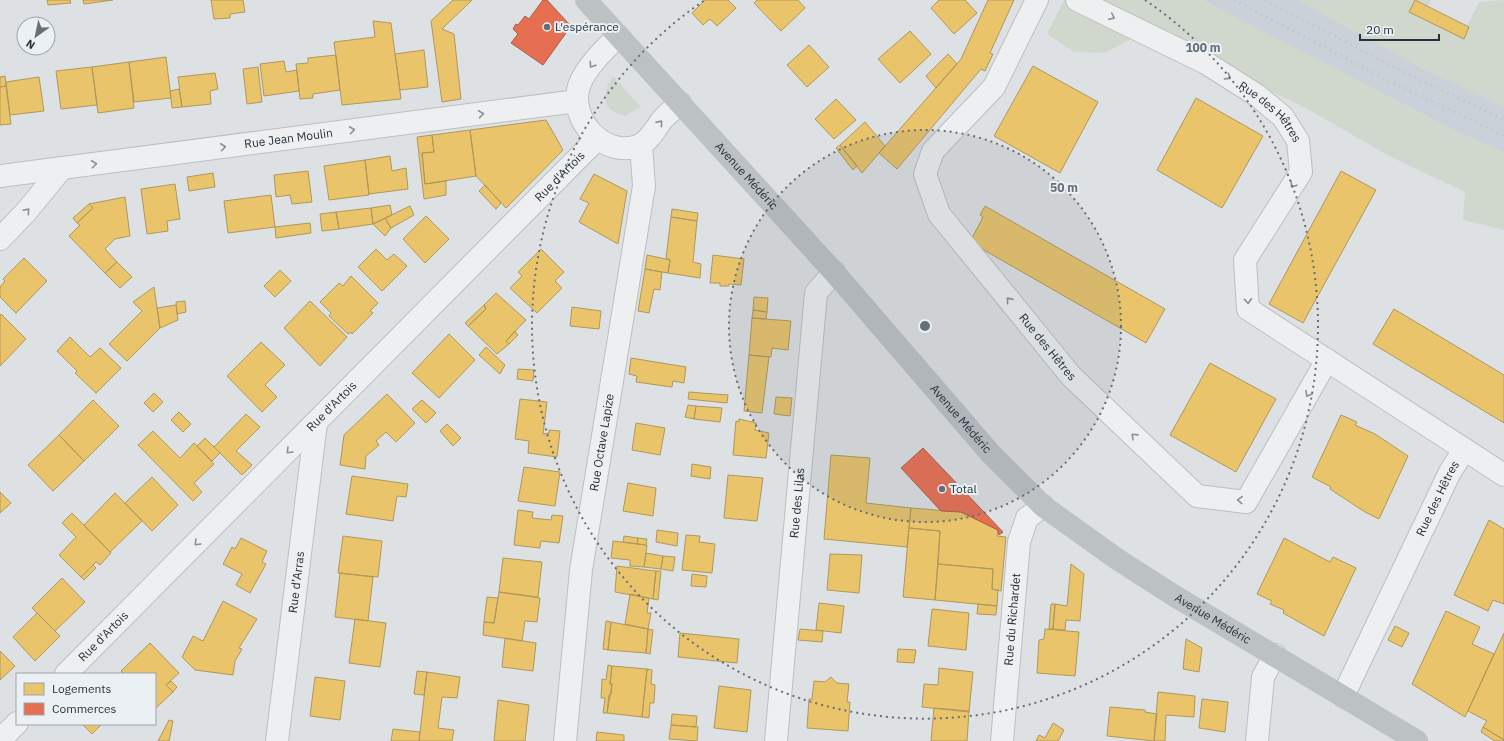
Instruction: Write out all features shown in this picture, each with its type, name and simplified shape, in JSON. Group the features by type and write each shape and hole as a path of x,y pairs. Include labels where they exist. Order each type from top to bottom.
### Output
{"main road":[{"name":"Avenue Médéric","path":"586,0 834,272 991,454 1042,506 1117,560 1417,741"}],"street":[{"name":"Rue des Hêtres","path":"1037,0 994,86 933,151 925,174 939,214 1071,376 1197,496 1246,502 1327,360"},
{"name":"Rue des Hêtres","path":"1077,0 1206,63 1258,96 1284,117 1298,141 1302,172 1245,260 1248,309 1464,450 1450,472 1343,696"},
{"path":"618,36 601,53 579,86 577,101 582,119 597,139 609,146 625,150 641,144 662,120 680,104"},
{"name":"Rue Jean Moulin","path":"0,176 577,101"},
{"name":"Rue d'Artois","path":"67,673 597,139"},
{"name":"Rue Octave Lapize","path":"565,741 581,570 644,186 641,144"},
{"path":"0,239 26,212 62,168"},
{"name":"Rue des Lilas","path":"776,741 816,293 834,272"},
{"name":"Rue d’Arras","path":"277,741 316,423"},
{"path":"1464,450 1504,475"},
{"name":"Rue du Richardet","path":"1002,741 1019,542 1027,518 1042,506"},
{"path":"1257,741 1263,677 1275,655"},
{"path":"0,740 16,724"}],"shaded area":[{"path":"1064,0 1203,0 1454,130 1504,152 1504,230 1463,220 1465,192 1389,156 1309,110 1244,78 1159,51 1131,39 1105,53 1074,52 1047,34"},
{"path":"1168,0 1325,0 1504,91 1504,179"},
{"path":"1297,0 1431,0 1422,17 1462,36 1479,2 1504,0 1504,107 1423,69"},
{"path":"613,76 641,107 625,116 613,112 608,107 605,94 608,84"}],"building: Logements":[{"path":"47,0 70,0 71,3 48,5"},
{"path":"83,0 113,0 84,4"},
{"path":"211,0 243,0 245,12 230,14 230,18 214,19"},
{"path":"453,0 472,0 442,29 454,34 461,99 442,102 431,21"},
{"path":"705,0 728,0 736,8 717,26 710,19 703,25 692,13"},
{"path":"757,0 798,0 805,8 781,31 754,3"},
{"path":"939,0 965,0 977,13 954,34 931,8"},
{"path":"988,0 1014,0 990,53 993,54 985,71 981,69 897,169 879,153 961,59"},
{"path":"1415,0 1469,27 1464,39 1409,12"},
{"path":"373,21 391,23 401,99 342,105 334,42 375,37"},
{"path":"910,31 931,54 900,83 878,59"},
{"path":"809,45 829,67 807,87 787,65"},
{"path":"424,50 428,87 400,90 395,54"},
{"path":"948,54 957,64 936,88 926,76"},
{"path":"336,55 340,90 313,94 313,98 300,99 296,64 308,63 308,58"},
{"path":"166,57 171,98 134,102 129,62"},
{"path":"284,61 286,72 297,70 299,91 264,96 260,64"},
{"path":"129,62 134,108 98,113 92,67"},
{"path":"1033,66 1098,102 1060,173 994,136"},
{"path":"92,67 97,105 61,109 56,71"},
{"path":"258,67 262,102 247,104 243,69"},
{"path":"215,73 218,89 210,91 211,104 182,107 178,77"},
{"path":"5,76 6,86 0,87 0,77"},
{"path":"39,77 44,111 10,115 6,82"},
{"path":"6,86 11,124 0,125 0,87"},
{"path":"179,89 182,107 172,108 170,91"},
{"path":"1196,98 1263,136 1222,208 1157,170"},
{"path":"836,99 856,120 834,139 815,119"},
{"path":"546,120 563,150 506,208 476,176 470,130"},
{"path":"865,122 885,146 862,173 840,145"},
{"path":"470,130 476,176 425,184 422,153 434,152 432,135"},
{"path":"432,135 434,152 422,153 425,184 446,181 446,195 424,199 417,137"},
{"path":"840,145 857,166 853,170 836,148"},
{"path":"390,156 392,171 406,168 408,189 369,194 365,160"},
{"path":"365,160 369,195 329,200 324,166"},
{"path":"308,171 312,202 292,204 290,195 276,197 274,175"},
{"path":"1341,171 1376,190 1303,323 1269,304"},
{"path":"213,173 215,187 189,191 187,177"},
{"path":"594,174 627,191 618,244 579,222 589,203 580,199"},
{"path":"175,184 180,219 167,221 168,231 147,234 141,189"},
{"path":"485,185 501,203 496,209 479,191"},
{"path":"271,195 275,227 228,233 224,201"},
{"path":"125,197 130,236 115,239 105,249 117,262 105,273 69,236 80,225 77,223 93,208 89,204"},
{"path":"89,204 93,208 77,223 73,218"},
{"path":"390,205 392,215 373,224 371,208"},
{"path":"410,206 414,215 391,228 385,218"},
{"path":"985,206 1165,309 1146,343 970,242 983,217 980,215"},
{"path":"371,208 373,224 339,229 336,212"},
{"path":"672,209 698,213 697,221 671,217"},
{"path":"336,212 339,229 322,231 320,214"},
{"path":"426,216 449,239 425,263 403,239"},
{"path":"671,217 697,221 693,262 701,264 700,278 668,273 670,260 666,258"},
{"path":"385,218 391,228 385,236 373,224"},
{"path":"310,223 311,233 276,238 275,227"},
{"path":"376,249 387,260 394,254 407,266 382,291 358,267"},
{"path":"541,249 564,272 555,281 562,288 537,313 510,288 522,276 518,272"},
{"path":"647,255 670,260 668,273 645,269"},
{"path":"713,255 744,259 741,285 729,284 729,286 720,286 720,283 710,283"},
{"path":"24,258 47,281 16,313 0,297 0,287 5,281 3,279"},
{"path":"117,262 132,277 120,288 105,273"},
{"path":"645,269 662,272 660,290 654,289 649,313 638,311"},
{"path":"280,270 291,281 275,297 264,286"},
{"path":"351,276 378,303 370,311 373,313 352,334 351,332 348,334 329,316 331,313 320,302 339,283 343,286"},
{"path":"154,287 160,328 127,361 109,344 142,311 133,302"},
{"path":"496,293 526,320 506,341 509,344 497,354 468,326 486,309 484,305"},
{"path":"754,297 768,298 767,312 753,310"},
{"path":"185,301 186,312 177,314 176,302"},
{"path":"310,301 347,337 320,366 284,328"},
{"path":"176,305 178,320 160,328 157,308"},
{"path":"484,305 486,309 468,326 465,323"},
{"path":"572,307 601,311 599,329 570,326"},
{"path":"1394,309 1504,375 1504,423 1373,344"},
{"path":"753,310 767,312 766,319 752,318"},
{"path":"1,314 26,339 0,366 0,315"},
{"path":"752,318 791,321 788,350 772,348 771,357 749,355"},
{"path":"515,331 518,335 509,344 506,341"},
{"path":"449,334 475,360 439,398 412,373"},
{"path":"70,337 90,357 100,348 121,368 96,393 75,373 77,371 57,351"},
{"path":"261,342 285,365 265,385 277,397 262,412 227,376"},
{"path":"486,347 505,365 500,374 479,355"},
{"path":"749,355 769,357 762,413 744,411"},
{"path":"631,358 686,367 684,383 673,381 672,387 636,382 637,376 629,374"},
{"path":"1210,363 1276,399 1236,472 1170,435"},
{"path":"518,369 534,370 533,381 517,379"},
{"path":"689,392 728,395 727,403 688,399"},
{"path":"154,393 163,402 153,412 144,403"},
{"path":"387,394 415,423 396,442 386,432 376,441 379,445 366,456 365,469 340,465 344,435"},
{"path":"776,397 792,398 790,416 774,414"},
{"path":"520,399 547,402 543,434 549,433 549,430 560,431 557,457 528,453 529,441 515,439"},
{"path":"93,400 119,426 84,461 59,435"},
{"path":"422,400 436,413 426,423 412,409"},
{"path":"688,405 696,406 694,419 685,417"},
{"path":"696,406 722,408 720,422 694,419"},
{"path":"179,412 191,424 183,432 171,420"},
{"path":"246,414 260,427 236,451 252,465 242,475 214,447"},
{"path":"1341,415 1357,422 1355,425 1375,434 1408,456 1379,519 1365,512 1330,489 1331,487 1312,477"},
{"path":"739,419 756,423 755,430 769,433 766,458 733,455 736,421 739,422"},
{"path":"636,423 665,428 660,455 632,450"},
{"path":"447,424 461,438 453,446 440,431"},
{"path":"153,431 180,458 194,443 214,464 194,483 202,492 193,501 138,445"},
{"path":"59,435 84,461 53,491 28,465"},
{"path":"205,438 220,453 212,461 197,446"},
{"path":"831,455 870,458 866,503 911,508 907,547 824,539"},
{"path":"692,464 711,467 710,479 691,476"},
{"path":"524,467 560,472 555,506 518,501"},
{"path":"728,475 763,478 757,521 724,518"},
{"path":"352,476 408,484 406,497 397,496 393,521 346,514"},
{"path":"152,477 178,505 152,531 125,503"},
{"path":"628,483 656,488 653,516 623,511"},
{"path":"0,492 11,503 0,513"},
{"path":"115,493 142,521 110,552 84,525"},
{"path":"911,508 961,512 998,530 997,536 1006,537 1001,591 992,589 993,569 938,564 940,531 909,528"},
{"path":"518,510 533,512 532,518 551,520 552,515 563,516 559,543 541,541 540,548 514,545"},
{"path":"72,513 111,553 100,565 96,562 81,577 59,555 76,537 62,523"},
{"path":"1489,520 1504,529 1504,604 1493,600 1488,611 1454,595"},
{"path":"909,528 940,531 935,600 903,597"},
{"path":"657,530 678,533 677,546 656,542"},
{"path":"686,535 700,536 699,542 715,544 712,573 682,570"},
{"path":"343,536 382,541 378,577 338,573"},
{"path":"624,536 638,538 637,544 623,542"},
{"path":"241,538 267,551 262,562 266,564 250,593 236,585 242,574 223,564 232,547 235,549"},
{"path":"638,538 647,539 646,545 637,544"},
{"path":"1284,538 1330,562 1333,557 1356,568 1324,636 1283,613 1284,610 1270,604 1272,601 1257,594"},
{"path":"613,541 647,545 644,567 630,566 630,560 611,558"},
{"path":"646,553 663,556 661,569 644,567"},
{"path":"830,554 862,555 859,593 827,590"},
{"path":"663,556 675,557 673,571 661,569"},
{"path":"503,558 542,562 538,597 499,592"},
{"path":"938,564 993,569 992,589 998,590 997,606 935,600"},
{"path":"1071,564 1084,574 1080,621 1066,620 1065,630 1053,629 1055,604 1067,606"},
{"path":"93,565 96,568 84,580 81,577"},
{"path":"617,566 656,571 653,599 615,592"},
{"path":"656,571 661,571 658,600 653,599"},
{"path":"340,573 373,577 368,621 335,617"},
{"path":"692,574 707,576 706,587 691,586"},
{"path":"62,578 85,602 55,631 32,608"},
{"path":"499,592 540,598 537,622 525,621 522,641 483,635 484,622 494,623"},
{"path":"630,594 649,598 647,613 651,613 648,629 625,624"},
{"path":"487,597 498,598 494,623 484,622"},
{"path":"223,601 257,619 239,648 242,649 235,661 233,675 195,670 182,657 193,636 203,641"},
{"path":"819,603 844,606 841,633 816,630"},
{"path":"978,604 997,606 996,615 977,614"},
{"path":"1051,604 1055,604 1053,629 1049,629"},
{"path":"932,609 969,613 966,650 928,646"},
{"path":"1446,611 1480,627 1472,644 1494,654 1465,717 1412,684"},
{"path":"37,613 60,636 35,661 13,637"},
{"path":"355,619 386,623 380,667 349,663"},
{"path":"606,621 611,622 608,650 603,649"},
{"path":"611,622 648,629 646,653 608,650"},
{"path":"1395,626 1409,633 1402,647 1388,640"},
{"path":"648,629 653,630 650,654 646,653"},
{"path":"800,629 823,631 822,642 798,640"},
{"path":"1045,629 1079,632 1075,676 1037,673 1039,640 1044,639"},
{"path":"680,633 739,639 737,663 678,657"},
{"path":"1504,633 1504,740 1483,727 1487,721 1468,711"},
{"path":"505,638 536,643 533,671 502,667"},
{"path":"1186,639 1202,648 1199,672 1183,669"},
{"path":"150,643 179,673 166,685 173,692 156,708 156,673 123,673 121,671"},
{"path":"898,649 916,650 914,663 897,662"},
{"path":"0,651 15,666 0,680"},
{"path":"608,665 612,666 610,684 612,684 607,713 603,713 605,698 601,698 602,679 606,680"},
{"path":"612,666 647,669 642,717 607,713 609,695 611,695 612,684 610,684"},
{"path":"939,668 973,672 969,712 922,707 924,684 938,685"},
{"path":"647,669 652,670 651,684 655,685 654,703 650,703 649,718 642,717"},
{"path":"417,671 427,672 424,695 414,694"},
{"path":"427,672 460,677 457,698 442,697 438,728 454,730 452,741 419,741"},
{"path":"315,677 345,681 340,720 310,716"},
{"path":"831,677 837,683 849,684 847,702 850,702 848,731 807,728 809,699 812,699 814,681 825,682"},
{"path":"171,681 177,687 173,692 166,685"},
{"path":"719,686 751,690 747,732 714,728"},
{"path":"1158,692 1195,696 1194,717 1166,715 1165,741 1154,741"},
{"path":"1202,699 1228,702 1225,732 1199,728"},
{"path":"498,700 529,705 525,741 494,741"},
{"path":"1110,707 1145,710 1145,712 1157,714 1154,741 1107,736"},
{"path":"934,708 969,711 967,741 931,741"},
{"path":"672,714 697,716 696,727 671,725"},
{"path":"169,720 173,721 169,741 158,741"},
{"path":"1053,723 1064,730 1058,741 1036,741 1039,735 1045,738"},
{"path":"83,725 101,725 92,734"},
{"path":"671,725 698,727 697,741 669,739"},
{"path":"1483,727 1504,741 1495,741 1481,732"},
{"path":"393,729 420,732 419,741 391,741"},
{"path":"597,732 624,735 624,741 596,741"}],"building: Commerces":[{"path":"543,0 547,0 569,24 566,33 543,65 511,43 518,34 513,29 516,24 518,25 525,16 529,19"},
{"name":"Total","path":"923,448 1003,532 999,535 998,530 961,512 941,511 901,468"}],"railway":[{"path":"1234,0 1393,83 1504,136"},
{"path":"1265,0 1400,70 1504,120"}],"place":[{"name":"L'espérance","path":"547,27"},
{"name":"Total","path":"942,489"}]}
